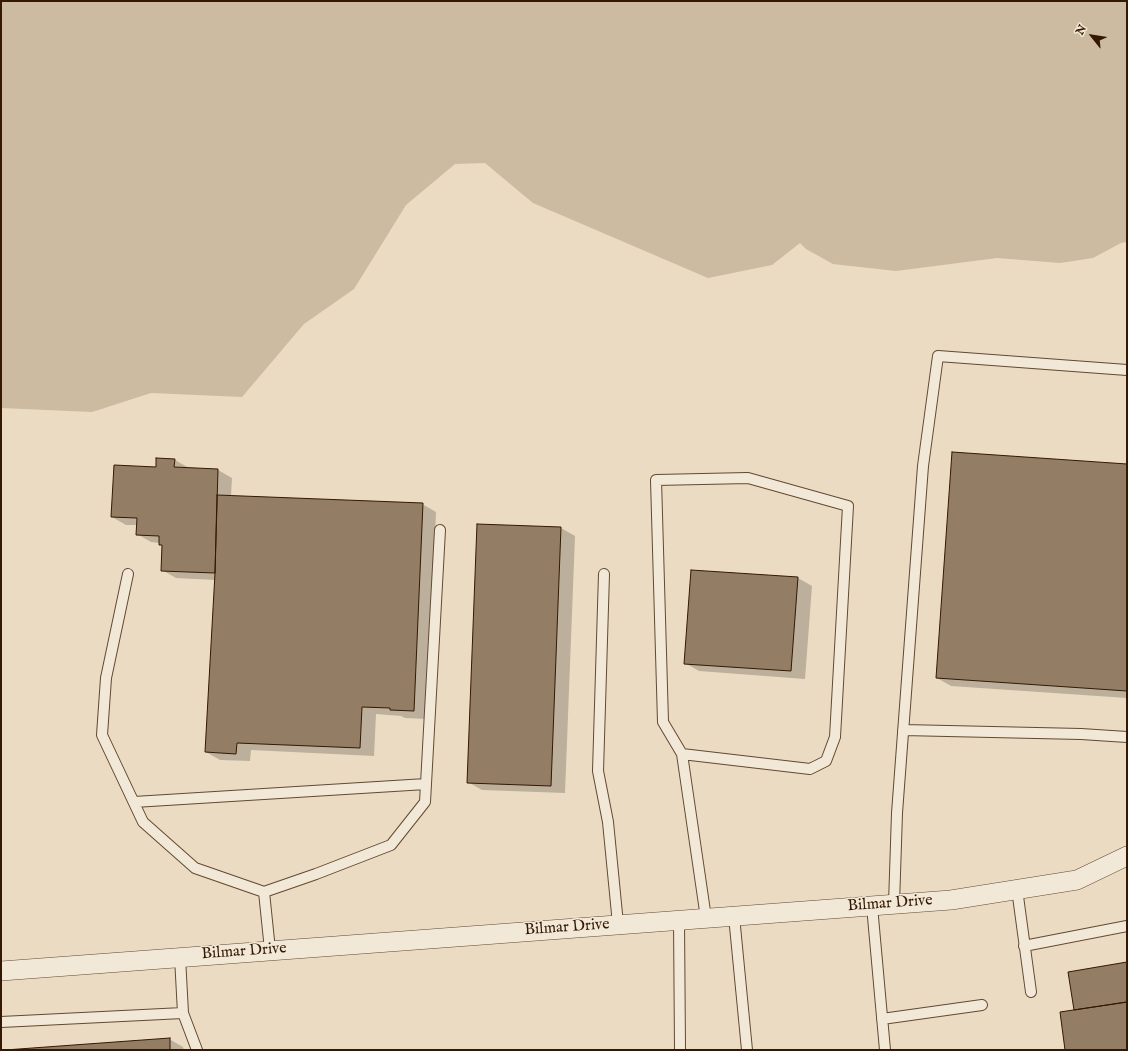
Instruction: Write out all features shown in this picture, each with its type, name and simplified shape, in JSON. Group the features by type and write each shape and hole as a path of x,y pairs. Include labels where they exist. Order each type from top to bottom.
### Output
{"street":[{"name":"Bilmar Drive","path":"1,970 951,900 1077,880 1127,856"}],"lane":[{"path":"894,904 897,813 924,466 938,356 1127,370"},
{"path":"682,754 810,769 826,761 836,737 848,506 748,478 656,480 663,722 682,754 706,918"},
{"path":"128,574 106,678 102,735 143,822 195,868 264,892 391,845 425,802 440,530"},
{"path":"604,574 598,771 608,822 618,924"},
{"path":"903,730 1081,734 1127,737"},
{"path":"134,802 426,784"},
{"path":"1017,889 1031,992"},
{"path":"264,892 270,950"},
{"path":"872,906 885,1050"},
{"path":"734,916 747,1050"},
{"path":"679,920 680,1050"},
{"path":"1024,946 1127,926"},
{"path":"180,957 183,1013 197,1050"},
{"path":"882,1019 982,1004"},
{"path":"1,1022 183,1013"}],"shaded area":[{"path":"1,1 1127,1 1127,242 1121,243 1093,258 1060,263 997,258 896,271 833,264 806,249 800,243 772,265 708,278 533,203 485,163 455,164 406,205 354,289 304,324 242,397 151,393 92,412 1,408"}],"building":[{"path":"952,452 1127,464 1127,691 936,678"},
{"path":"156,458 175,459 174,467 218,469 215,573 161,571 162,545 159,545 159,536 136,535 137,518 111,517 114,465 156,467"},
{"path":"217,495 423,503 414,711 362,707 360,748 237,743 236,754 205,752 215,573"},
{"path":"477,524 561,527 551,786 467,783"},
{"path":"691,570 798,577 791,671 684,664"},
{"path":"1127,962 1127,1002 1074,1010 1068,972"},
{"path":"1127,1002 1127,1050 1065,1050 1060,1012"},
{"path":"170,1038 170,1050 5,1050"}]}
